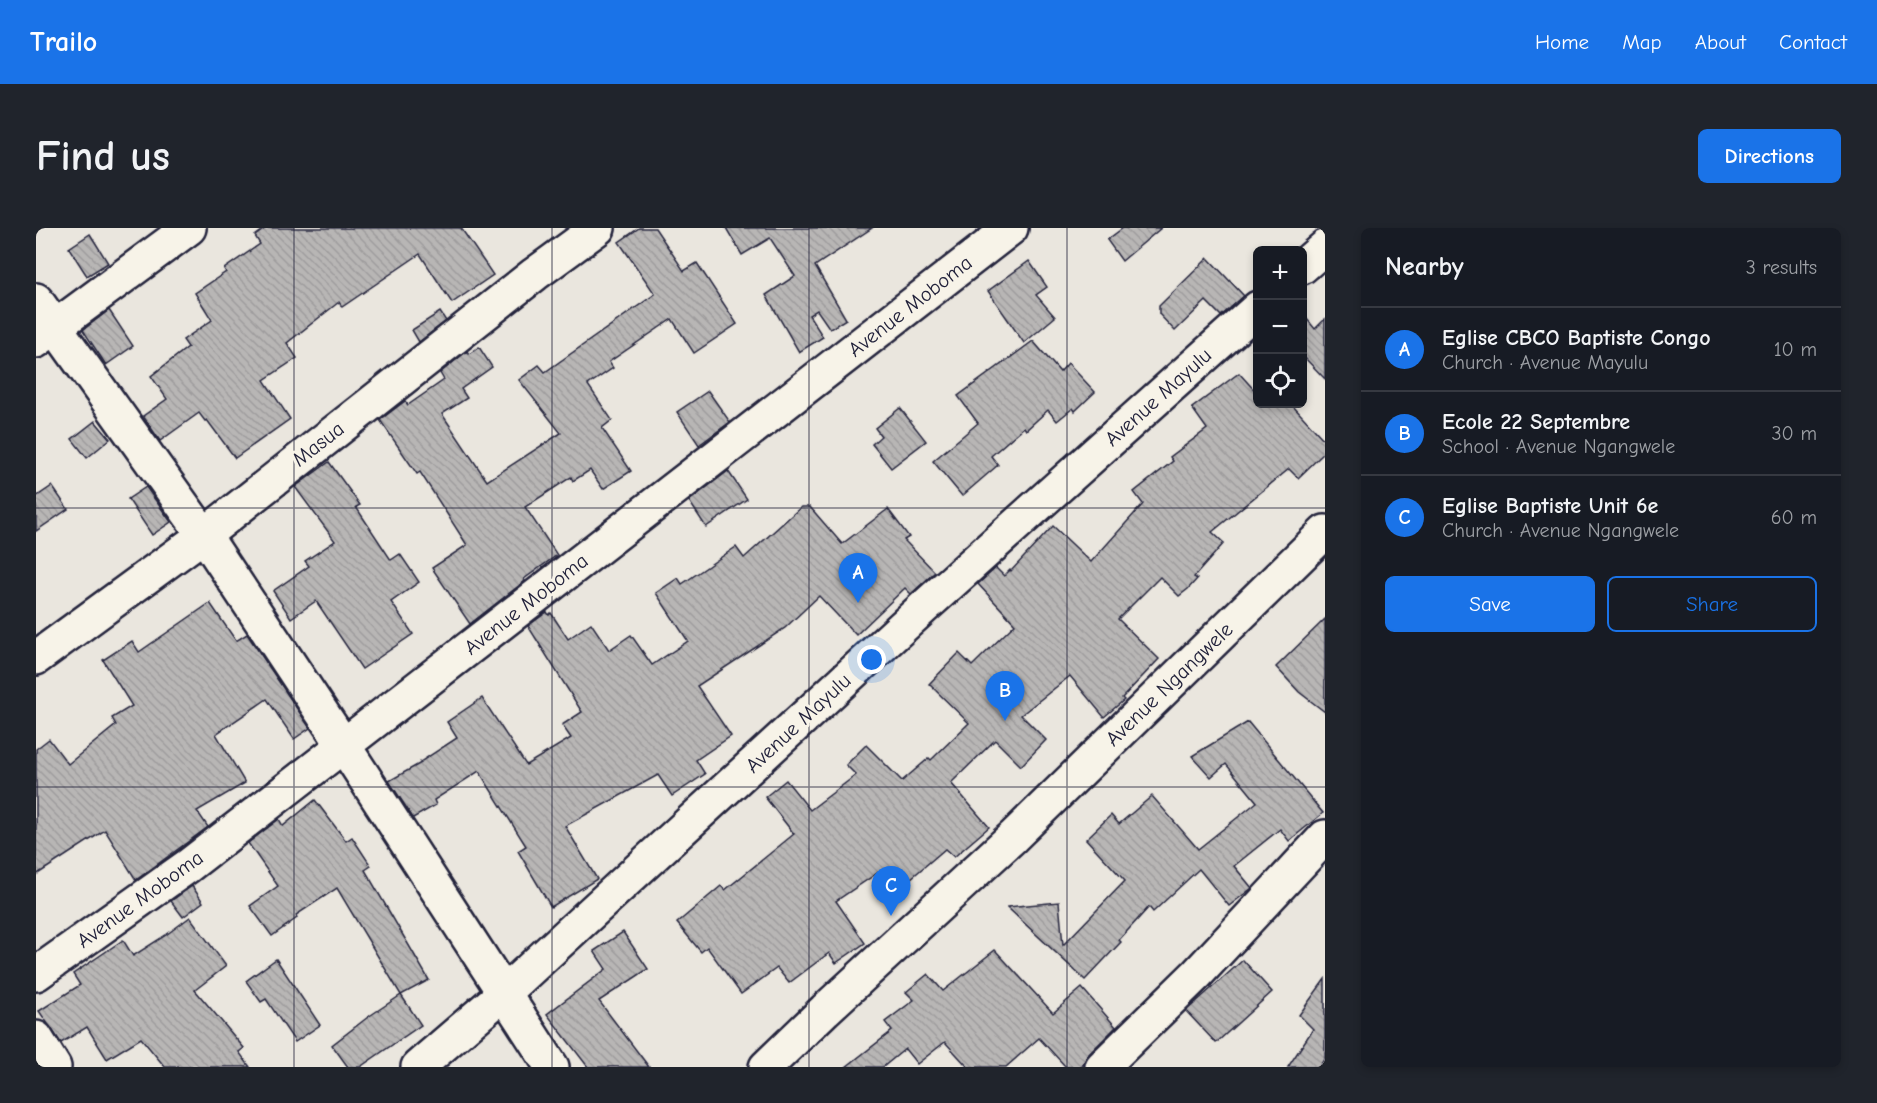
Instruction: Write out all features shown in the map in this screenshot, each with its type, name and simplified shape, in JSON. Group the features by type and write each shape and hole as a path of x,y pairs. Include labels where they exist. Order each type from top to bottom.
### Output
{"street":[{"path":"46,334 189,228"},
{"name":"Masua","path":"36,658 204,534 535,274 598,228"},
{"name":"Avenue Moboma","path":"36,974 188,866 1011,228"},
{"path":"1307,263 1325,247"},
{"path":"36,300 46,334 204,534 552,1067"},
{"name":"Avenue Mayulu","path":"418,1067 504,993 923,608 1253,312"},
{"name":"Avenue Ngangwele","path":"766,1067 1013,837 1325,532"},
{"path":"1102,1067 1197,974 1325,837"},
{"path":"36,1038 54,1067"}],"building":[{"path":"266,228 461,228 493,275 452,303 420,254 342,307 339,302 287,343 297,358 264,380 290,419 235,458 207,420 205,421 199,413 160,441 143,416 167,399 151,376 188,347 183,340 212,320 195,293 226,272 224,269 260,244 255,236"},
{"path":"639,228 655,228 684,271 697,263 737,324 694,353 672,319 609,362 613,368 588,385 612,420 602,428 631,471 603,489 590,470 573,481 571,477 525,507 557,555 470,624 432,568 467,545 420,472 417,474 380,420 405,401 408,405 444,380 440,373 467,351 469,354 479,347 492,367 461,389 467,398 442,414 487,481 561,433 519,380 539,365 545,372 655,294 619,242"},
{"path":"726,228 872,228 815,266 846,319 830,329 817,310 809,315 823,337 799,352 766,295 795,276 770,238 742,255"},
{"path":"1123,228 1161,228 1122,261 1107,240"},
{"path":"90,234 108,263 87,276 69,248"},
{"path":"1208,258 1244,296 1221,316 1206,301 1175,331 1159,314 1159,306"},
{"path":"1029,261 1047,287 1036,295 1055,317 1024,343 988,291"},
{"path":"109,310 133,346 106,365 83,330"},
{"path":"440,312 446,321 419,342 412,330"},
{"path":"1307,319 1315,329 1325,319 1325,379 1307,360"},
{"path":"1033,341 1060,372 1068,363 1095,392 1075,411 1073,408 1057,421 1048,410 1026,430 1024,427 991,456 998,465 962,496 933,461 978,423 958,396"},
{"path":"1239,373 1253,389 1253,408 1295,408 1325,441 1325,452 1298,478 1289,469 1212,532 1224,543 1194,577 1197,579 1188,589 1179,596 1160,577 1118,619 1159,659 1122,698 1124,700 1104,717 1070,676 1021,715 1046,740 1021,766 995,740 951,783 989,827 954,857 945,849 896,891 879,872 836,901 865,943 836,963 829,953 789,983 777,968 741,994 707,947 701,952 677,923 721,886 725,890 794,834 765,797 786,780 810,810 856,775 846,765 866,745 902,781 929,758 931,760 969,723 929,684 959,653 972,666 1015,624 978,584 996,568 1004,576 1011,571 1053,526 1091,562 1143,504 1134,492 1173,461 1170,457 1207,429 1192,408"},
{"path":"708,391 730,422 699,445 677,412"},
{"path":"900,408 926,441 891,468 872,444 881,436 875,428"},
{"path":"95,421 110,439 87,458 72,439"},
{"path":"329,462 360,505 356,507 391,560 400,554 419,582 391,602 413,634 362,669 316,601 291,618 273,591 309,566 305,561 335,541 295,487"},
{"path":"728,471 747,499 706,527 689,501"},
{"path":"52,486 68,509 36,531 36,497"},
{"path":"146,487 171,522 152,535 128,499"},
{"path":"801,507 810,507 842,544 888,509 909,537 904,540 935,572 911,594 905,588 856,635 819,596 785,628 697,686 731,736 696,760 705,774 672,796 658,775 565,826 597,879 551,907 518,851 526,846 479,771 434,800 436,805 413,818 389,781 421,763 457,738 447,722 482,698 526,765 571,738 562,725 582,712 528,626 547,612 549,615 551,613 568,639 591,623 609,650 631,635 652,665 688,641 656,593 678,578 682,584 736,547 744,558"},
{"path":"210,603 236,641 247,634 310,728 294,739 267,699 216,734 245,783 197,811 208,827 136,880 105,830 36,875 36,749 49,739 68,764 116,725 112,718 132,706 103,660 132,641 139,652"},
{"path":"1325,619 1325,712 1299,692 1276,667"},
{"path":"1248,722 1323,813 1289,841 1280,829 1234,866 1252,888 1229,906 1199,869 1153,912 1149,907 1119,940 1121,942 1085,980 1007,907 1059,902 1063,945 1125,881 1086,839 1111,815 1119,824 1152,796 1198,849 1257,802 1226,764 1211,777 1192,756"},
{"path":"315,800 346,841 352,837 371,866 365,870 429,980 401,995 337,888 296,915 297,918 272,936 250,906 278,886 248,843 279,819 283,826"},
{"path":"192,886 203,902 183,917 171,901"},
{"path":"190,917 226,966 195,990 244,1048 239,1052 250,1067 165,1067 141,1038 107,1059 87,1027 61,1043 39,1011 80,985 73,974 123,940 133,956"},
{"path":"623,932 648,969 599,1001 649,1067 588,1067 547,1014 606,969 594,951"},
{"path":"995,950 1053,1013 1082,988 1116,1027 1089,1054 1081,1067 1066,1067 1039,1038 1006,1067 968,1067 945,1042 917,1064 905,1049 883,1067 846,1067 892,1031 885,1022 914,1000 906,992 928,974 943,991"},
{"path":"276,959 320,1025 295,1042 266,999 261,1002 246,981"},
{"path":"1243,960 1272,992 1216,1043 1186,1011"},
{"path":"1325,979 1325,1058 1319,1067 1288,1067 1313,1029 1299,1015"},
{"path":"401,995 421,1025 360,1067 348,1067 332,1045"}],"place":[{"name":"Eglise CBCO Baptiste Congo","path":"858,603"},
{"name":"Ecole 22 Septembre","path":"1005,721"},
{"name":"Eglise Baptiste Unit 6e","path":"891,916"}]}
